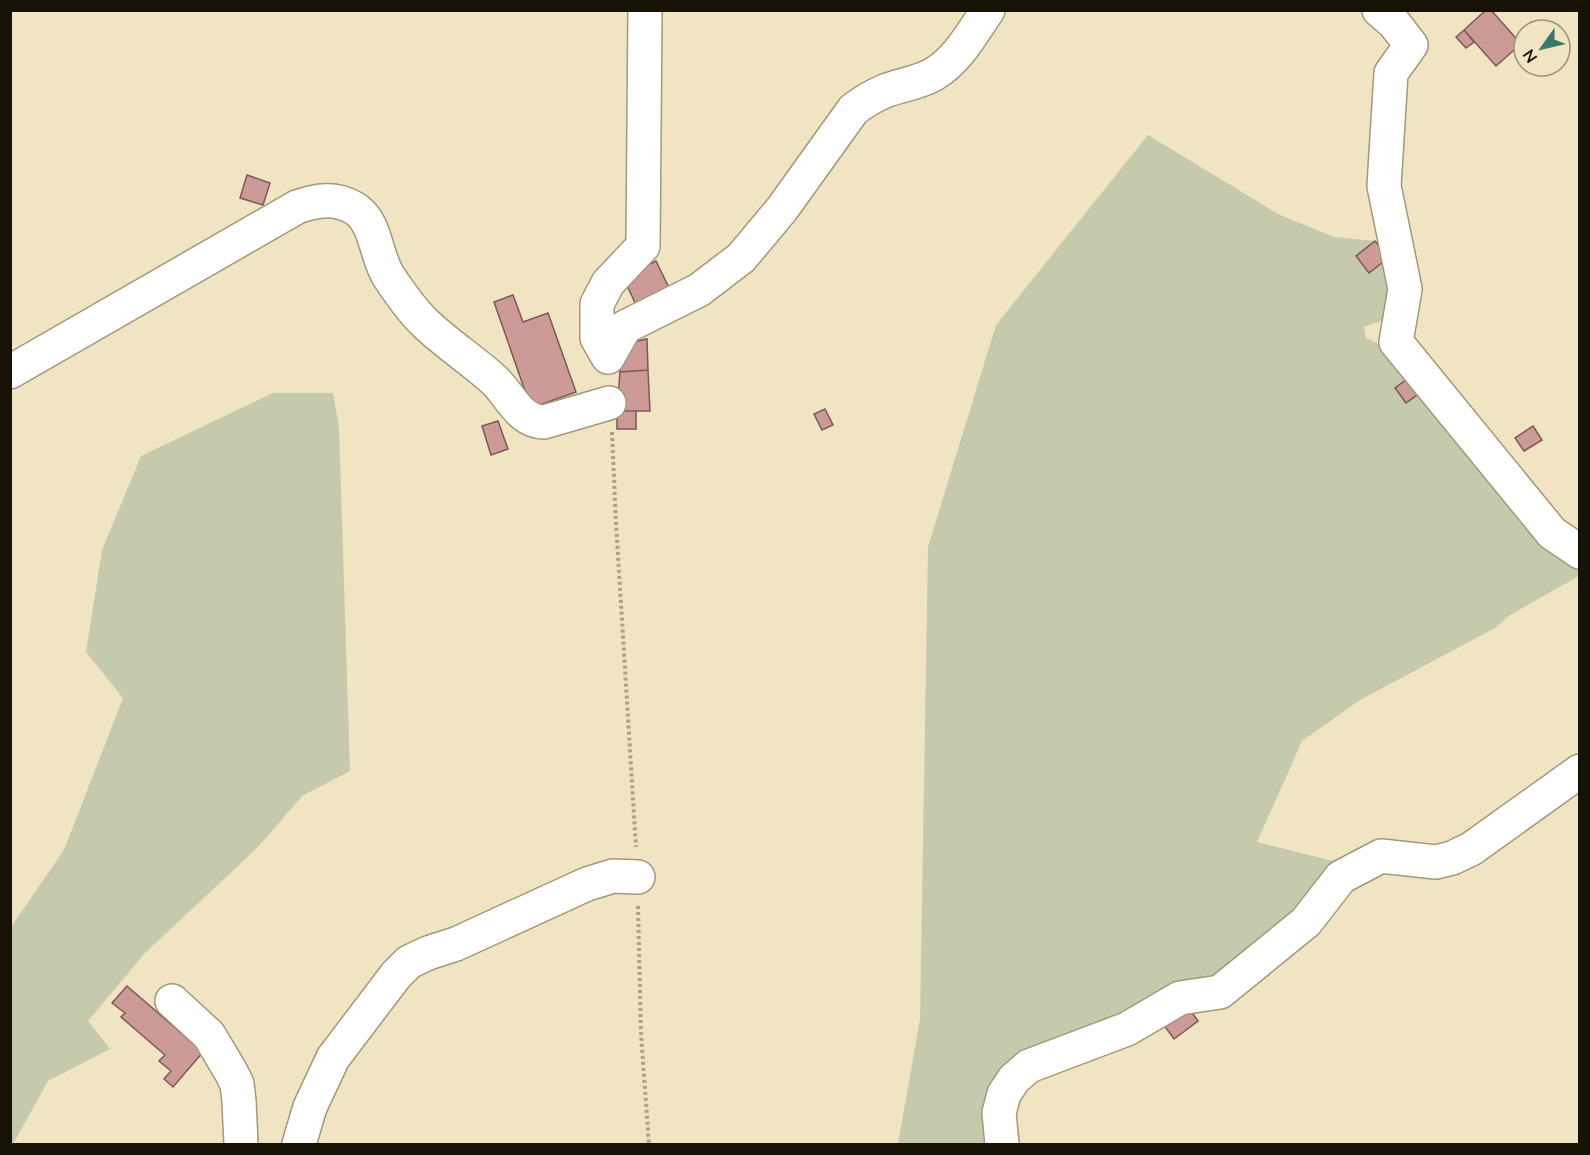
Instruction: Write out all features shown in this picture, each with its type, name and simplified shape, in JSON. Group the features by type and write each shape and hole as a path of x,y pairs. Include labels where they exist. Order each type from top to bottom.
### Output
{"street":[{"path":"645,10 644,246 608,283 597,304 597,338 608,357 625,327 699,291 741,258 782,209 853,110 866,100 885,91 931,76 947,65 988,10"},
{"path":"1379,10 1394,23 1411,45 1391,73 1384,186 1405,290 1396,342 1552,533 1580,552"},
{"path":"10,372 297,207 313,201 326,200 343,203 356,209 369,224 388,276 423,322 494,380 532,422 543,422 609,403"},
{"path":"1002,1144 999,1113 1004,1094 1014,1079 1029,1066 1127,1029 1180,998 1220,992 1306,922 1341,877 1380,856 1436,862 1452,858 1471,849 1580,771"},
{"path":"299,1144 310,1107 333,1059 396,975 410,962 428,953 456,944 587,884 613,876 638,877"},
{"path":"172,1001 209,1035 237,1084 241,1144"}],"path":[{"path":"609,403 638,877 641,1034 649,1144"}],"green space":[{"path":"1148,135 1278,214 1334,237 1387,242 1390,318 1364,327 1366,338 1389,349 1579,562 1579,576 1510,615 1495,628 1360,700 1302,741 1257,842 1333,861 1290,921 1221,981 1028,1059 995,1144 898,1144 920,1019 928,547 996,325"},
{"path":"273,393 333,393 339,427 350,771 302,796 258,847 145,953 88,1021 110,1049 48,1081 11,1144 11,927 64,850 123,698 86,652 102,550 141,456"}],"building":[{"path":"1486,10 1491,10 1512,34 1512,52 1496,66 1464,30"},
{"path":"1464,30 1474,42 1466,48 1456,37"},
{"path":"247,175 270,183 263,205 240,198"},
{"path":"1375,241 1388,258 1369,273 1356,256"},
{"path":"656,261 670,290 637,307 623,277"},
{"path":"513,295 523,322 548,313 576,392 531,408 494,302"},
{"path":"647,339 648,370 620,372 622,344"},
{"path":"648,370 650,411 617,411 620,372"},
{"path":"1410,377 1421,392 1406,403 1395,388"},
{"path":"825,409 833,425 822,430 814,414"},
{"path":"617,411 636,411 636,429 617,429"},
{"path":"498,421 508,449 491,455 482,426"},
{"path":"1533,426 1542,440 1524,451 1515,438"},
{"path":"127,986 203,1052 173,1087 164,1079 171,1071 159,1061 165,1055 121,1017 125,1013 112,1003"},
{"path":"1188,1007 1198,1021 1174,1039 1163,1024"}]}
